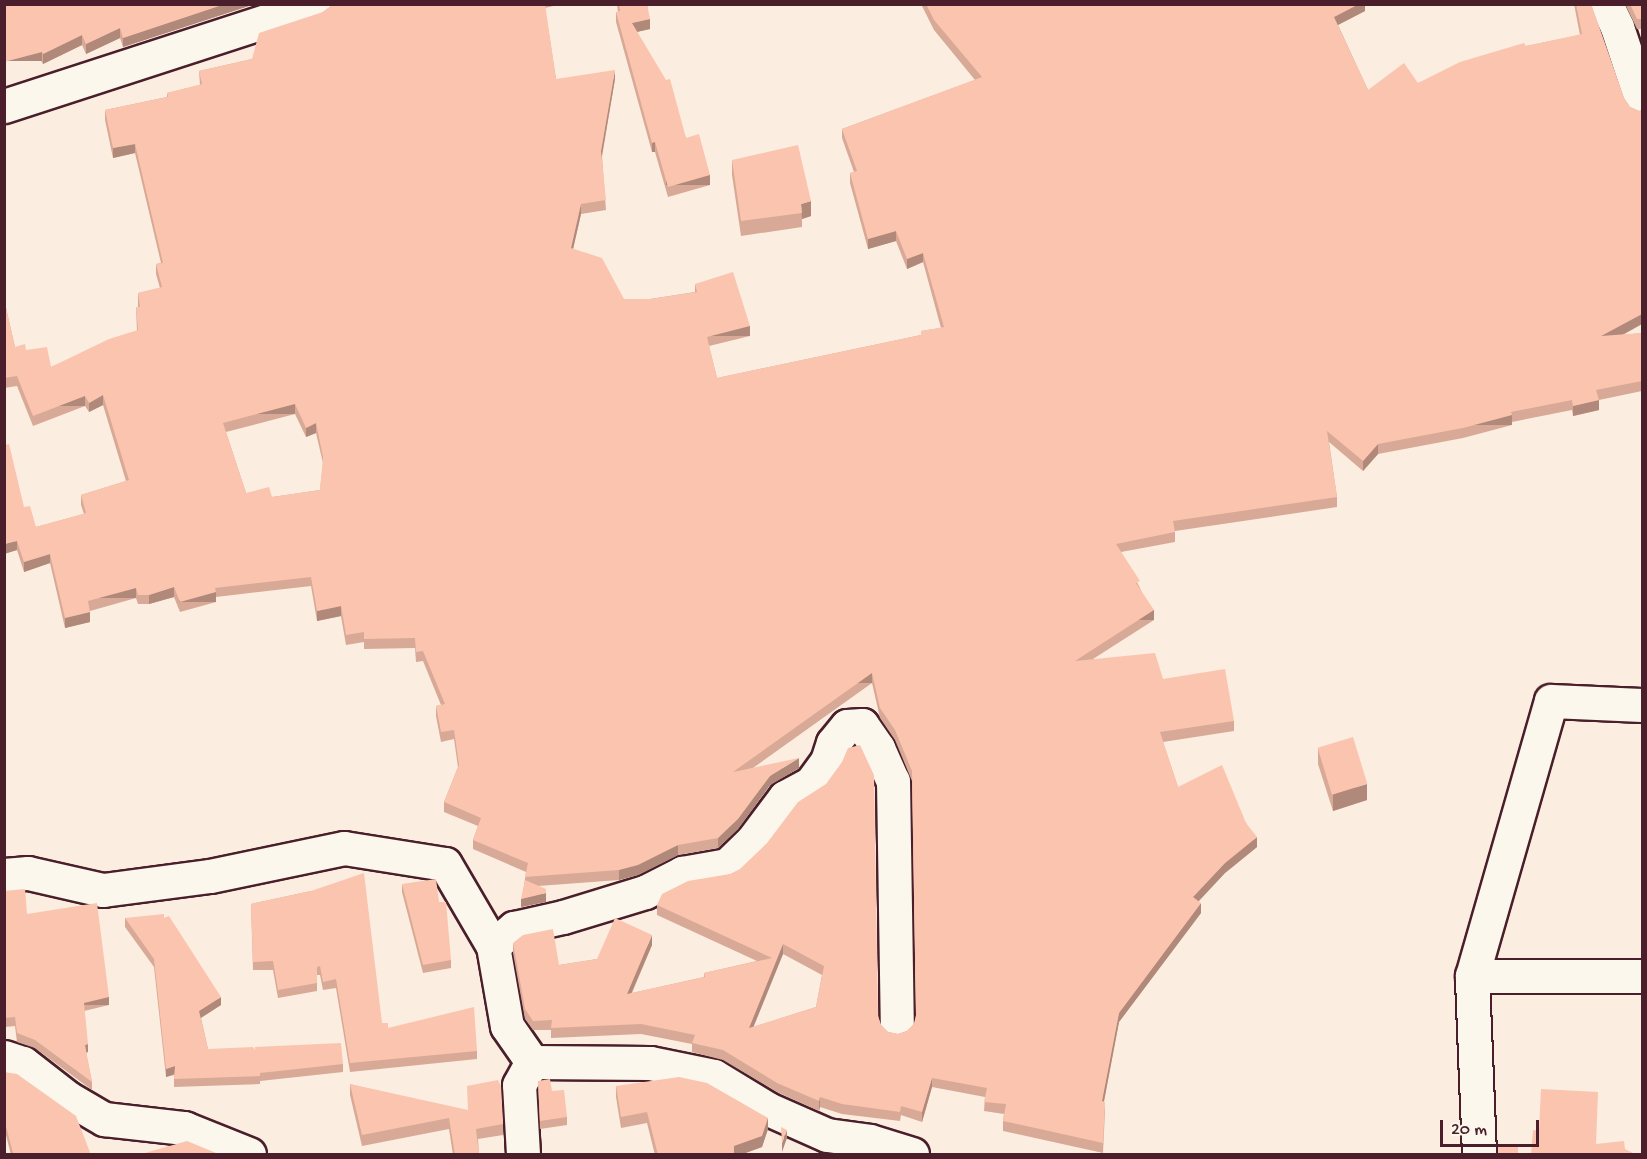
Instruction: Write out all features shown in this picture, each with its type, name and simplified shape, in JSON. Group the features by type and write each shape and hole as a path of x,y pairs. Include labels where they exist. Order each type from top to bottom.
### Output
{"street":[{"path":"4,106 317,4"},
{"path":"1606,4 1617,27 1642,102"},
{"path":"1479,1155 1472,976 1551,701 1642,705"},
{"path":"493,946 514,928 563,918 645,892 681,873 727,866 752,840 785,797 811,783 827,761 833,743 847,726 862,725 878,748 893,781 897,1025"},
{"path":"4,875 28,873 103,890 210,876 344,848 445,864 493,946 507,1026 532,1062"},
{"path":"1472,976 1642,976"},
{"path":"4,1057 22,1063 68,1098 104,1119 184,1128 249,1155"},
{"path":"523,1155 519,1085 532,1062"},
{"path":"532,1062 650,1063 714,1076 768,1109 827,1135 870,1141 912,1155"}],"building":[{"path":"4,4 225,4 123,38 120,28 86,44 82,35 43,54 42,52 4,62"},
{"path":"332,4 545,4 556,79 615,70 601,151 606,200 581,204 571,248 602,258 624,299 650,299 697,292 695,284 733,272 750,326 707,337 717,378 921,335 921,331 944,327 923,253 907,259 896,231 868,239 850,173 857,171 842,129 982,77 934,20 926,4 1359,4 1334,17 1368,90 1404,63 1418,83 1460,62 1524,43 1526,46 1582,34 1576,4 1591,4 1624,98 1630,107 1642,110 1642,314 1601,336 1642,333 1642,381 1596,390 1599,400 1573,406 1572,400 1511,412 1512,415 1463,428 1378,444 1363,461 1327,431 1337,497 1173,521 1175,532 1116,544 1140,581 1136,583 1154,610 1075,661 1155,653 1163,679 1225,669 1234,721 1160,732 1178,787 1222,765 1246,823 1257,837 1225,863 1193,897 1201,903 1119,1013 1102,1101 1105,1102 1103,1143 1003,1121 1006,1104 984,1102 987,1088 932,1078 922,1112 901,1106 900,1112 842,1104 820,1097 819,1101 777,1083 723,1050 692,1043 695,1035 641,1024 551,1028 552,1020 533,1021 525,1009 513,943 523,935 553,929 559,965 597,959 615,918 652,935 627,994 705,977 704,973 772,958 657,905 662,894 688,881 730,874 740,869 767,843 798,802 826,784 842,762 848,748 860,745 874,775 878,1016 881,1025 888,1032 898,1034 907,1031 914,1024 916,1015 912,771 895,730 880,708 872,673 733,772 799,758 770,776 738,819 718,838 678,845 638,865 619,870 525,877 528,863 473,840 481,818 444,802 459,765 454,730 441,732 436,706 445,704 423,651 416,652 415,638 364,639 364,632 346,635 341,606 317,611 311,577 215,588 216,592 180,602 174,587 149,595 138,595 136,588 88,601 90,612 65,618 50,554 24,562 17,541 4,544 4,445 9,444 24,507 30,506 36,527 86,513 81,495 129,480 103,395 89,403 85,396 33,416 17,376 4,378 4,299 15,347 25,344 26,350 47,347 51,367 109,339 138,330 136,307 140,307 138,293 162,287 156,264 163,263 135,144 113,148 105,110 168,97 167,93 202,84 199,71 252,59 259,33 323,12","holes":["295,404 306,428 316,423 323,457 320,490 272,497 269,487 246,493 223,423","783,944 824,966 816,1007 749,1028"]},
{"path":"619,4 647,4 650,19 632,23 666,80 670,79 686,138 699,134 710,175 668,187 655,142 652,143 616,12 620,11"},
{"path":"1630,4 1642,4 1642,19 1637,19"},
{"path":"798,145 811,201 801,204 802,213 741,221 732,160"},
{"path":"1353,737 1367,784 1332,795 1318,748"},
{"path":"364,873 382,1023 388,1023 388,1028 474,1007 477,1051 350,1063 336,979 323,982 320,966 317,967 317,983 278,990 273,961 253,962 251,904 311,891"},
{"path":"436,879 439,902 446,902 451,960 423,965 402,884"},
{"path":"525,880 546,889 546,893 521,899"},
{"path":"25,889 27,914 97,903 109,997 84,1003 88,1044 85,1045 92,1082 35,1040 17,1033 15,1017 5,1018 4,891"},
{"path":"164,914 164,918 169,916 221,997 199,1011 208,1049 253,1047 255,1050 255,1047 341,1043 343,1064 260,1073 260,1076 174,1079 175,1066 166,1069 154,959 125,918"},
{"path":"4,1072 17,1074 76,1116 91,1155 17,1155 13,1153 4,1119"},
{"path":"679,1077 707,1083 768,1118 762,1136 734,1146 734,1155 658,1155 647,1112 621,1117 616,1086"},
{"path":"550,1079 552,1091 564,1090 567,1117 540,1121 538,1081"},
{"path":"498,1080 501,1086 503,1124 476,1129 479,1155 455,1155 449,1118 362,1135 350,1084 468,1110 467,1086"},
{"path":"1541,1089 1598,1092 1596,1144 1624,1141 1625,1149 1637,1155 1531,1155 1533,1130 1539,1131"},
{"path":"781,1127 787,1130 782,1143"},
{"path":"187,1141 221,1155 146,1155 145,1153"},
{"path":"1498,1144 1518,1144 1518,1154 1498,1154"}]}
